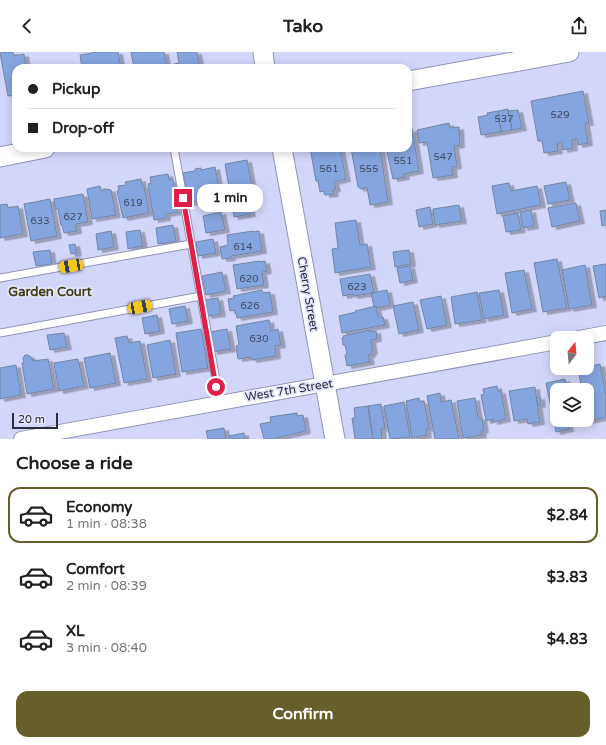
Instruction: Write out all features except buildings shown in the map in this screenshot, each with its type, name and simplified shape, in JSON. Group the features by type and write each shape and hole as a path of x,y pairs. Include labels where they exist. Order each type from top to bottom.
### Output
{"street":[{"path":"263,52 265,64"},
{"path":"412,80 569,52"},
{"path":"0,157 25,152"},
{"name":"Cherry Street","path":"283,152 335,439"},
{"path":"594,335 606,333"},
{"name":"West 7th Street","path":"21,439 550,343"}],"lane":[{"path":"175,152 220,402"},
{"path":"0,278 191,244"},
{"path":"0,333 201,296"}],"district":[{"name":"Garden Court","path":"50,291"}],"route":[{"path":"183,198 216,387"}]}
